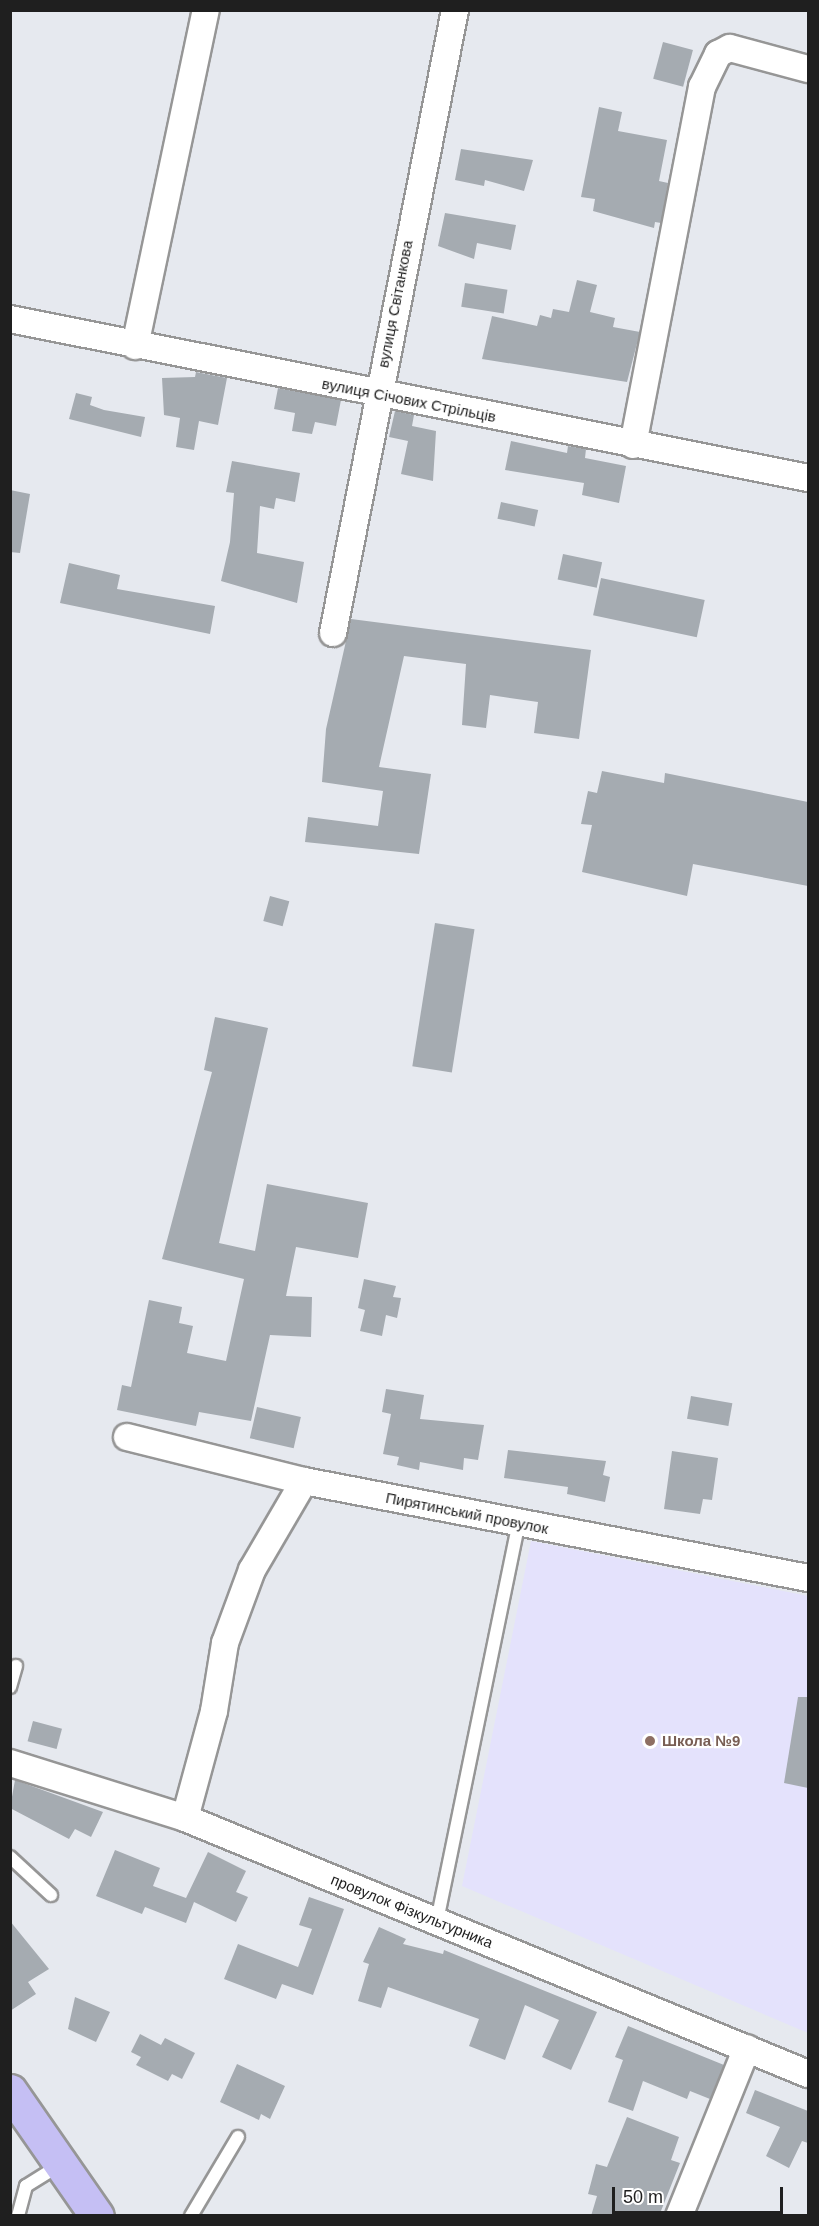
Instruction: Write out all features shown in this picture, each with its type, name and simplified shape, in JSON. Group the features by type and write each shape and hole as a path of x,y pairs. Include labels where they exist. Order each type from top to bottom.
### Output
{"main road":[{"path":"10,2091 97,2216"}],"street":[{"path":"135,346 206,10"},
{"name":"вулиця Світанкова","path":"333,633 377,394 455,10"},
{"path":"633,445 702,87 718,54 730,48 808,69"},
{"name":"вулиця Січових Стрільців","path":"10,319 135,346 808,478"},
{"name":"Пирятинський провулок","path":"127,1437 304,1481 808,1578"},
{"path":"185,1818 214,1711 225,1643 252,1570 304,1481"},
{"name":"провулок Фізкультурника","path":"10,1763 185,1818 808,2074"},
{"path":"679,2216 747,2048"}],"lane":[{"path":"436,1921 519,1523"},
{"path":"10,1687 16,1666"},
{"path":"10,1857 51,1895"},
{"path":"191,2216 238,2137"},
{"path":"18,2216 26,2186 61,2164"}],"shaded area":[{"name":"Школа №9","path":"531,1541 808,1596 808,2033 462,1886"}],"building":[{"path":"663,42 693,50 683,87 653,79"},
{"path":"599,107 622,112 618,131 667,140 659,181 668,183 661,223 655,222 654,228 593,211 595,199 581,197"},
{"path":"461,149 533,160 524,191 485,180 484,186 455,180"},
{"path":"445,213 516,225 511,250 477,243 474,259 438,246"},
{"path":"577,280 597,285 590,312 615,318 613,327 640,332 627,382 482,359 492,316 537,326 540,315 551,318 553,309 569,312"},
{"path":"465,283 507,290 504,313 461,307"},
{"path":"196,372 227,378 218,425 199,421 194,450 176,447 180,418 164,415 162,378 195,377"},
{"path":"278,388 341,400 336,426 315,422 312,434 292,431 295,413 274,409"},
{"path":"76,393 92,397 90,405 104,410 145,417 141,437 69,419"},
{"path":"395,411 414,415 412,426 436,431 433,481 401,474 408,441 389,437"},
{"path":"511,441 567,453 568,446 586,449 585,458 626,466 619,503 582,495 584,483 505,470"},
{"path":"232,461 300,473 295,502 276,498 274,509 260,506 257,553 304,562 297,603 221,581 230,542 234,493 226,492"},
{"path":"10,490 30,494 20,553 10,552"},
{"path":"501,502 538,510 535,527 497,519"},
{"path":"563,554 602,562 597,588 558,579"},
{"path":"69,563 120,575 117,589 215,606 210,634 60,603"},
{"path":"601,578 705,600 697,637 593,615"},
{"path":"351,619 591,650 579,739 534,733 538,702 490,695 486,728 462,725 466,664 404,656 379,767 431,774 419,854 305,842 308,817 378,826 383,791 322,782 326,729"},
{"path":"602,771 664,783 665,773 808,802 808,886 693,864 687,896 582,872 592,825 581,824 588,791 597,793"},
{"path":"270,896 289,901 283,926 263,921"},
{"path":"435,923 475,929 452,1072 412,1066"},
{"path":"215,1017 268,1028 219,1243 255,1251 267,1184 368,1203 358,1258 296,1247 286,1296 312,1297 311,1337 270,1335 251,1421 199,1412 196,1426 117,1410 122,1385 131,1387 149,1300 182,1307 179,1323 193,1326 187,1353 226,1361 244,1279 162,1259 212,1072 204,1070"},
{"path":"364,1279 396,1286 393,1297 401,1298 397,1318 386,1315 382,1336 360,1331 365,1310 358,1308"},
{"path":"386,1389 424,1395 420,1419 484,1425 478,1460 464,1458 463,1470 420,1462 419,1470 397,1465 399,1457 383,1454 391,1414 382,1412"},
{"path":"691,1396 732,1403 728,1426 687,1419"},
{"path":"257,1407 301,1417 294,1448 250,1438"},
{"path":"508,1450 606,1461 603,1475 610,1477 605,1502 567,1494 568,1487 504,1478"},
{"path":"672,1451 718,1458 712,1500 703,1499 700,1514 664,1509"},
{"path":"798,1697 808,1697 808,1788 784,1783"},
{"path":"33,1721 62,1729 57,1749 28,1741"},
{"path":"15,1780 103,1812 91,1837 75,1829 69,1839 10,1808"},
{"path":"115,1850 160,1868 153,1886 186,1898 208,1852 246,1871 236,1892 248,1897 236,1922 194,1902 186,1923 145,1907 142,1914 96,1896"},
{"path":"309,1897 344,1909 313,1995 282,1984 276,1999 224,1979 238,1944 298,1967 312,1929 299,1925"},
{"path":"10,1921 49,1969 28,1982 36,1994 10,2011"},
{"path":"379,1927 406,1939 403,1944 443,1954 444,1950 597,2012 571,2070 542,2057 559,2020 525,2005 505,2060 469,2046 479,2019 388,1987 381,2008 358,2001 369,1964 363,1962"},
{"path":"75,1997 110,2012 96,2042 68,2029"},
{"path":"628,2026 724,2065 710,2099 690,2091 687,2099 643,2081 633,2111 608,2102 623,2060 615,2057"},
{"path":"140,2034 161,2045 165,2038 195,2053 182,2079 172,2074 168,2081 136,2065 141,2057 131,2052"},
{"path":"237,2064 285,2086 270,2119 261,2114 259,2120 220,2102"},
{"path":"755,2090 808,2111 808,2143 802,2141 789,2168 766,2156 780,2127 746,2113"},
{"path":"627,2117 679,2137 671,2160 680,2163 659,2216 591,2216 597,2196 588,2194 596,2164 607,2167"}],"place":[{"name":"Школа №9","path":"650,1741"}]}
